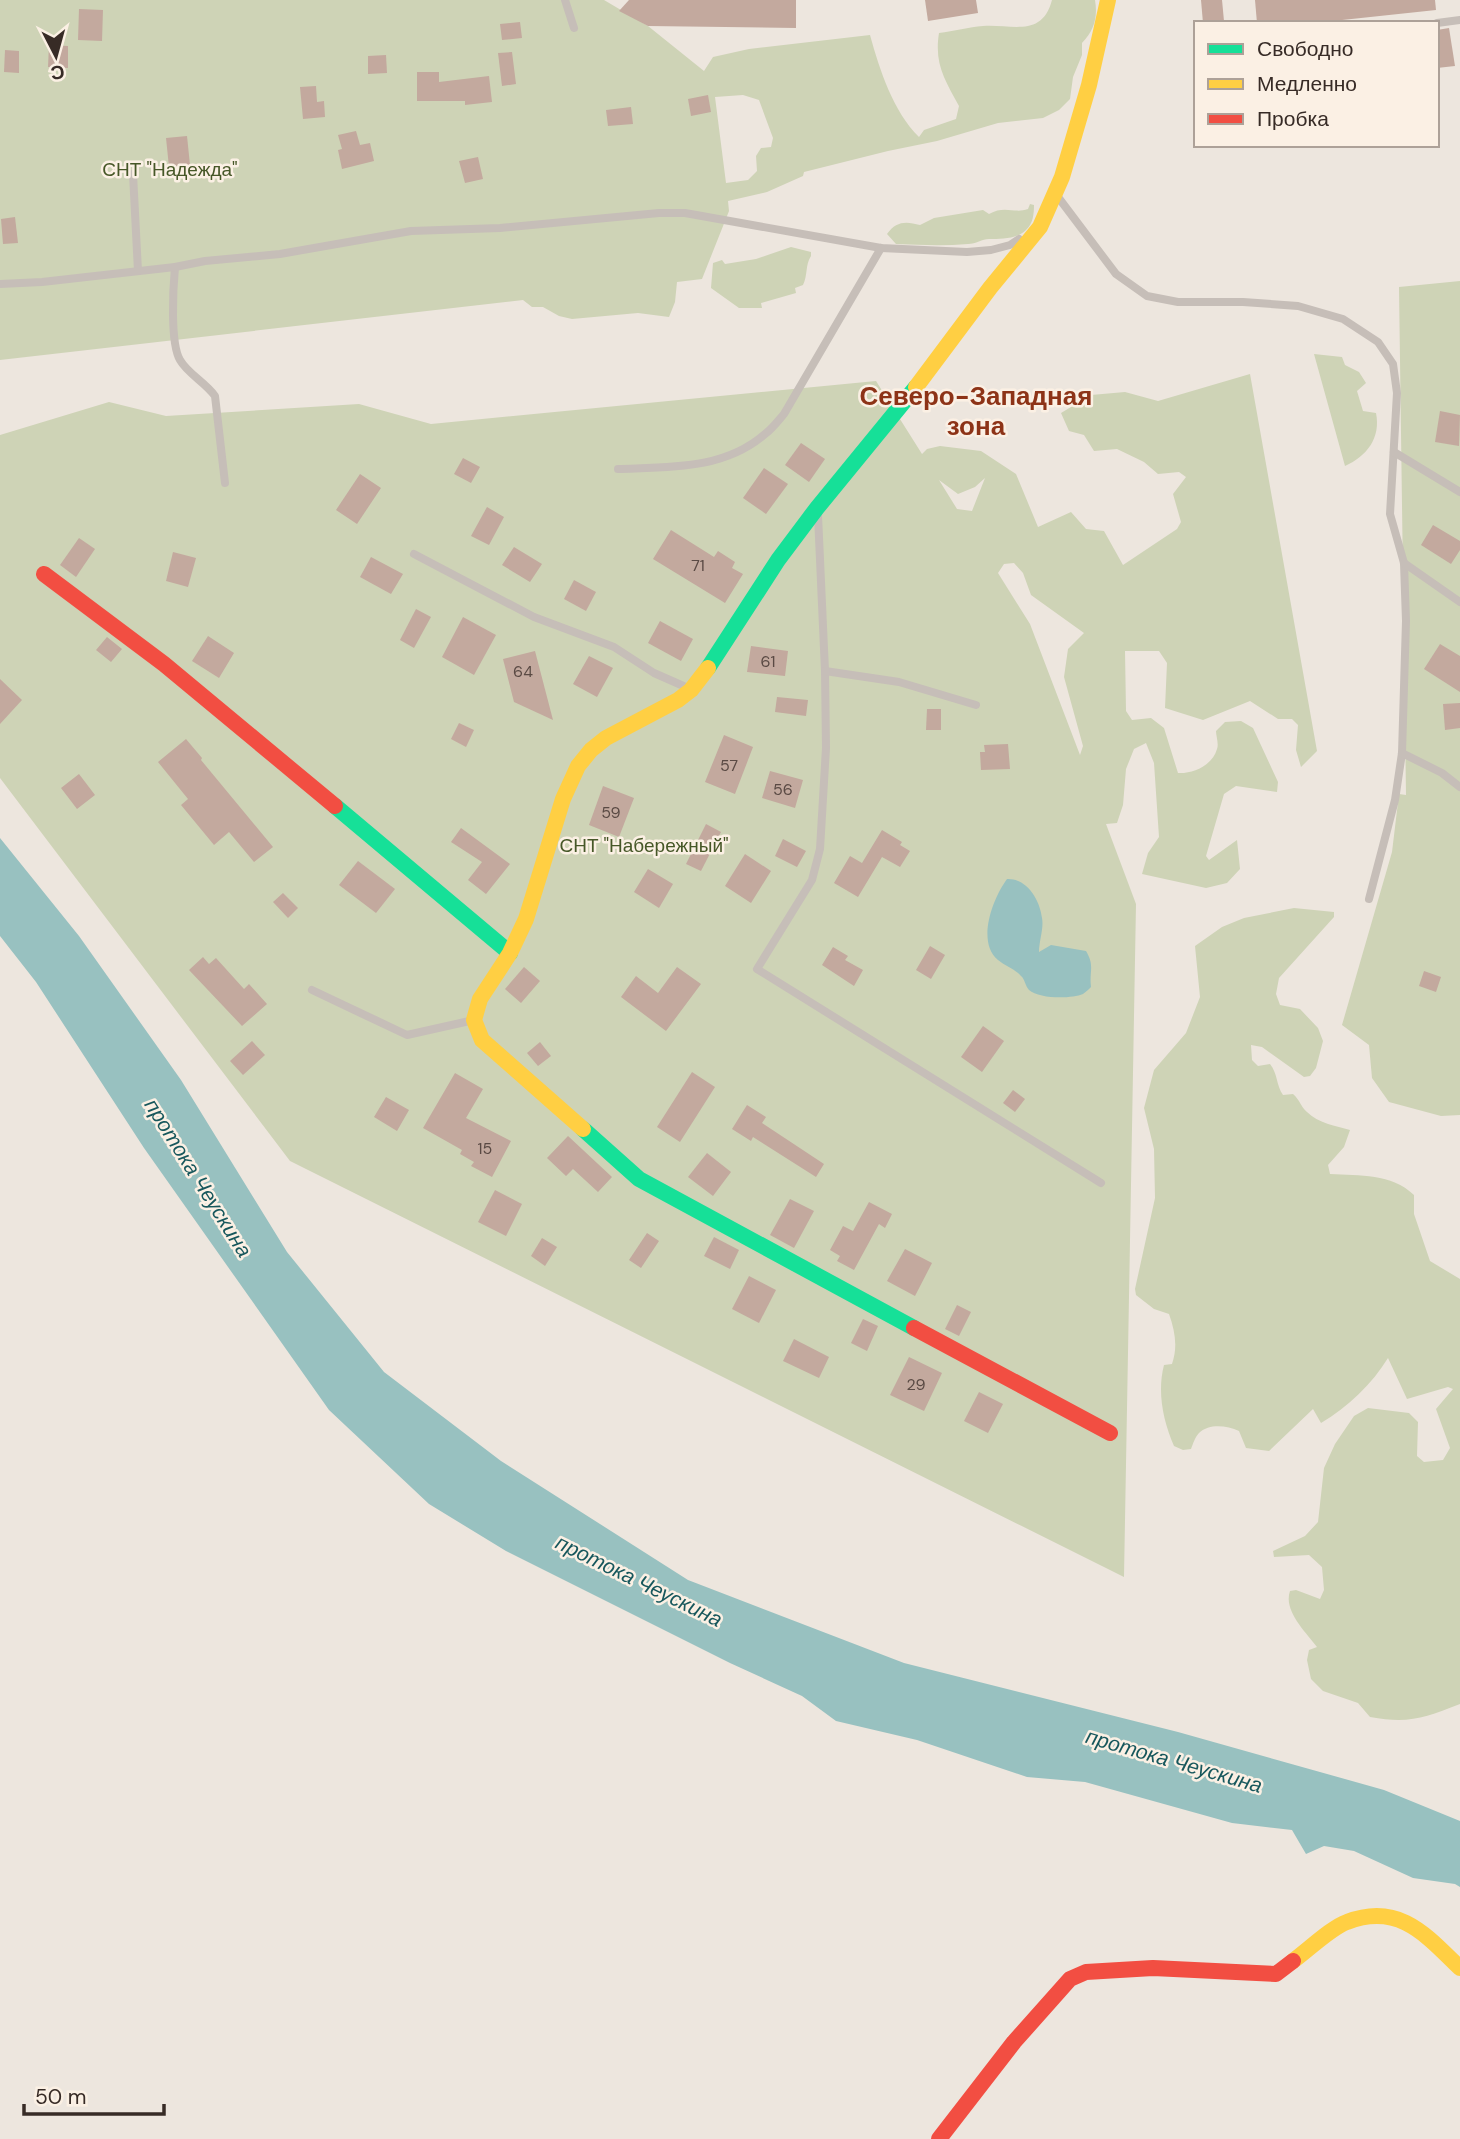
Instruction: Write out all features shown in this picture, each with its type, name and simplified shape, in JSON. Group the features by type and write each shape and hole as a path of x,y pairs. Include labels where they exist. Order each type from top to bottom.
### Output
{"street":[{"path":"1108,0 1089,85 1062,177 1040,227 990,288 905,402 817,508 691,690 678,700 606,738 591,750 578,766 564,799 526,919 510,953 480,999 474,1020 482,1040 639,1179 1110,1433"},
{"path":"44,574 83,601 192,687 425,885 510,953"},
{"path":"939,2139 1014,2042 1070,1979 1086,1972 1153,1968 1246,1975 1276,1974 1345,1923 1376,1915 1404,1920 1428,1937 1460,1968"}],"lane":[{"path":"565,0 575,28"},
{"path":"1439,23 1460,20"},
{"path":"133,174 138,271"},
{"path":"1055,194 1116,274 1147,296 1178,302 1243,302 1298,306 1343,319 1378,342 1393,364 1397,393 1390,514 1404,564 1406,621 1402,753 1395,800 1369,899"},
{"path":"0,284 43,282 280,254 411,231 500,228 659,213 684,213 881,248 967,252 1010,245 1040,227"},
{"path":"618,469 711,463 740,451 765,435 784,414 881,248"},
{"path":"175,267 173,294 176,352 182,363 208,385 215,396 225,483"},
{"path":"1394,452 1460,492"},
{"path":"817,508 826,748 820,849 812,880 757,970 1101,1183"},
{"path":"414,554 534,617 614,647 654,673 691,690"},
{"path":"1404,564 1460,602"},
{"path":"825,671 899,682 976,705"},
{"path":"1402,753 1443,773 1460,787"},
{"path":"312,990 407,1035 474,1020"}],"green space":[{"name":"СНТ \"Надежда\"","path":"0,0 604,0 648,26 704,71 713,57 749,49 870,35 895,103 919,137 924,130 956,119 959,106 939,63 939,33 983,26 1025,26 1041,20 1052,0 1095,0 1094,23 1082,43 1082,55 1073,77 1070,99 1059,110 1043,118 998,123 937,141 804,172 803,176 767,192 728,201 729,211 702,279 677,282 675,302 669,317 638,313 572,319 559,316 543,307 532,307 523,300 0,360","holes":["743,95 759,100 773,138 771,147 761,148 756,156 757,171 748,180 726,183 715,97"]},
{"path":"1030,204 1034,205 1030,225 1022,233 1009,238 986,239 968,244 914,245 896,244 887,234 902,223 920,225 934,218 983,210 989,214 1000,210 1023,210 1028,209"},
{"path":"791,247 811,252 805,281 803,285 795,288 796,293 761,303 762,308 739,308 711,288 713,263 722,260 725,264 756,259"},
{"path":"1460,281 1460,1115 1441,1116 1389,1102 1372,1078 1369,1045 1342,1025 1392,852 1399,794 1406,795 1399,287"},
{"path":"1314,354 1342,357 1345,365 1359,372 1366,383 1357,391 1363,411 1376,413 1376,430 1371,445 1360,457 1345,466"},
{"name":"СНТ \"Набережный\"","path":"1250,374 1317,751 1301,767 1296,750 1298,725 1292,719 1278,719 1250,701 1203,720 1165,708 1167,663 1159,651 1125,651 1126,711 1132,720 1151,718 1164,728 1178,773 1190,772 1207,764 1217,749 1216,731 1225,722 1241,721 1253,728 1278,782 1277,792 1236,786 1224,794 1206,856 1209,860 1237,840 1240,869 1227,883 1206,888 1142,874 1148,853 1159,837 1154,763 1146,743 1134,749 1126,769 1123,805 1117,823 1106,824 1136,904 1124,1577 290,1161 0,778 0,435 109,402 166,416 359,404 431,424 876,381 922,454 927,449 940,446 981,451 1016,474 1038,527 1071,512 1086,529 1104,531 1123,565 1177,529 1181,522 1173,494 1186,477 1179,472 1158,474 1144,462 1117,449 1094,451 1084,435 1069,431 1061,413 1091,395 1125,392 1158,401","holes":["985,478 972,511 957,509 939,480 958,494 975,487","1014,563 1023,573 1031,595 1084,633 1068,649 1064,677 1083,746 1080,755 1030,624 998,573 1004,564"]},
{"path":"1294,908 1334,912 1334,917 1279,978 1276,994 1280,1005 1300,1009 1318,1028 1323,1041 1316,1068 1310,1076 1304,1077 1262,1047 1251,1045 1252,1060 1258,1066 1270,1064 1283,1095 1293,1094 1311,1116 1327,1124 1350,1130 1344,1147 1328,1165 1330,1174 1385,1179 1414,1195 1414,1214 1430,1261 1460,1279 1460,1704 1406,1720 1370,1717 1358,1703 1323,1691 1311,1679 1307,1660 1309,1650 1317,1647 1297,1621 1289,1599 1290,1591 1296,1590 1320,1599 1324,1590 1322,1567 1309,1555 1274,1557 1273,1551 1305,1536 1318,1522 1324,1468 1335,1444 1354,1416 1368,1408 1409,1413 1418,1422 1417,1456 1424,1462 1443,1460 1450,1448 1436,1409 1453,1389 1448,1387 1407,1399 1388,1358 1367,1386 1341,1410 1321,1423 1313,1409 1269,1451 1246,1448 1239,1431 1219,1426 1203,1430 1196,1436 1191,1449 1183,1450 1174,1446 1164,1417 1161,1396 1164,1365 1172,1364 1175,1351 1171,1320 1169,1314 1154,1309 1136,1295 1135,1289 1155,1198 1154,1149 1144,1108 1154,1070 1186,1033 1200,997 1195,946 1222,927 1244,918"}],"water":[{"name":"протока Чеускина","path":"0,838 79,936 181,1080 287,1252 384,1372 501,1461 688,1580 904,1663 1178,1732 1384,1790 1460,1821 1460,1887 1413,1878 1354,1851 1324,1846 1306,1854 1292,1830 1232,1823 1085,1782 1027,1777 917,1740 836,1721 802,1696 506,1551 429,1504 329,1410 144,1148 36,982 0,936"},
{"path":"1007,879 1021,882 1035,897 1042,922 1039,952 1051,945 1086,951 1091,965 1091,987 1083,994 1055,997 1034,993 1019,974 991,952 987,931 989,920"}],"building":[{"path":"629,0 796,0 796,28 648,26 619,11"},
{"path":"925,0 976,0 978,13 928,21"},
{"path":"1201,0 1222,0 1224,21 1203,21"},
{"path":"1255,0 1435,0 1436,10 1333,21 1257,21"},
{"path":"79,9 103,10 102,41 78,40"},
{"path":"520,22 522,38 502,40 500,24"},
{"path":"1449,28 1455,66 1439,68 1439,30"},
{"path":"49,45 68,46 68,68 48,67"},
{"path":"5,50 19,51 19,73 4,72"},
{"path":"512,52 516,84 502,86 498,53"},
{"path":"386,55 387,73 368,74 368,56"},
{"path":"417,72 439,72 439,82 489,76 492,102 465,105 465,101 417,101"},
{"path":"316,86 317,102 324,101 325,117 303,119 300,87"},
{"path":"708,95 711,112 691,116 688,99"},
{"path":"631,107 633,124 608,126 606,110"},
{"path":"356,131 360,145 370,143 374,161 342,169 338,150 342,149 338,135"},
{"path":"187,136 190,165 169,167 166,138"},
{"path":"478,157 483,179 465,183 459,161"},
{"path":"15,217 18,243 3,244 1,219"},
{"path":"1440,411 1460,415 1459,446 1435,442"},
{"path":"801,443 825,459 809,482 785,465"},
{"path":"463,458 480,467 471,483 454,474"},
{"path":"764,468 788,484 766,514 743,498"},
{"path":"360,474 381,488 357,524 336,510"},
{"path":"487,507 504,517 489,545 471,536"},
{"path":"1433,525 1460,541 1460,550 1451,564 1421,545"},
{"path":"671,530 714,557 718,551 735,562 732,568 743,574 725,603 653,559"},
{"path":"79,538 95,549 76,577 60,565"},
{"path":"514,547 542,564 530,582 502,565"},
{"path":"173,552 196,558 188,587 166,581"},
{"path":"371,557 403,574 391,594 360,577"},
{"path":"574,580 596,592 586,611 564,599"},
{"path":"416,609 431,617 414,648 400,640"},
{"path":"463,617 496,635 474,675 442,657"},
{"path":"660,621 693,639 681,661 648,643"},
{"path":"208,636 234,653 219,678 192,661"},
{"path":"107,637 122,649 111,662 96,650"},
{"path":"1440,644 1460,656 1460,692 1424,669"},
{"path":"751,646 788,651 785,676 747,672"},
{"path":"535,651 553,720 514,702 503,659"},
{"path":"589,656 613,668 597,697 573,684"},
{"path":"0,679 22,700 0,724"},
{"path":"777,697 808,700 806,716 775,712"},
{"path":"1460,703 1460,728 1445,730 1443,704"},
{"path":"927,709 941,709 941,730 926,730"},
{"path":"459,723 474,730 466,747 451,739"},
{"path":"724,735 753,747 735,794 705,782"},
{"path":"186,739 273,847 254,862 229,832 214,845 181,805 188,799 158,762"},
{"path":"1008,744 1010,769 981,770 980,752 985,752 984,745"},
{"path":"770,771 803,780 795,808 762,798"},
{"path":"79,774 95,795 77,809 61,788"},
{"path":"603,786 634,798 619,837 589,825"},
{"path":"706,824 721,832 701,871 686,864"},
{"path":"461,828 510,864 486,894 468,880 482,862 451,842"},
{"path":"882,830 902,842 900,845 910,851 900,867 882,857 858,897 834,883 850,856 862,863"},
{"path":"783,839 806,851 797,867 775,856"},
{"path":"745,854 771,871 751,903 725,886"},
{"path":"358,861 395,889 376,913 339,885"},
{"path":"648,869 673,884 659,908 634,892"},
{"path":"283,893 298,908 288,918 273,902"},
{"path":"930,946 945,955 931,979 916,970"},
{"path":"833,947 848,956 845,960 863,970 854,986 822,965"},
{"path":"203,957 209,964 216,958 244,989 249,984 267,1004 242,1026 189,970"},
{"path":"524,967 540,981 521,1003 505,989"},
{"path":"677,967 701,984 666,1031 621,997 636,976 658,993"},
{"path":"1424,971 1441,977 1436,992 1419,986"},
{"path":"983,1026 1004,1041 982,1072 961,1057"},
{"path":"252,1041 265,1055 243,1075 230,1061"},
{"path":"540,1042 551,1056 538,1066 527,1053"},
{"path":"692,1072 715,1087 680,1142 657,1127"},
{"path":"455,1073 483,1089 466,1118 511,1141 492,1177 471,1166 474,1162 460,1154 462,1150 423,1128"},
{"path":"1013,1090 1025,1099 1015,1112 1003,1103"},
{"path":"386,1097 409,1110 397,1131 374,1117"},
{"path":"747,1105 766,1117 762,1123 824,1164 816,1177 753,1137 751,1141 732,1129"},
{"path":"568,1136 612,1177 598,1192 573,1169 566,1176 547,1158"},
{"path":"707,1153 731,1172 713,1196 688,1177"},
{"path":"495,1190 522,1204 506,1236 478,1222"},
{"path":"790,1199 814,1211 794,1248 770,1235"},
{"path":"869,1202 892,1214 885,1228 879,1224 854,1270 837,1261 840,1256 830,1250 843,1226 853,1231"},
{"path":"647,1233 659,1241 641,1268 629,1260"},
{"path":"714,1237 739,1250 730,1269 704,1256"},
{"path":"542,1238 557,1247 545,1266 531,1256"},
{"path":"905,1249 932,1263 915,1296 887,1281"},
{"path":"749,1276 776,1290 759,1323 732,1309"},
{"path":"957,1305 971,1312 959,1336 945,1329"},
{"path":"863,1319 878,1326 867,1351 851,1343"},
{"path":"794,1339 829,1357 819,1378 783,1361"},
{"path":"909,1357 942,1373 924,1411 890,1395"},
{"path":"979,1392 1003,1404 988,1433 964,1421"}],"traffic: fast":[{"path":"708,668 778,560 916,387"},
{"path":"335,806 510,953"},
{"path":"583,1129 639,1179 914,1328"}],"traffic: slow":[{"path":"916,387 990,288 1040,227 1062,177 1089,85 1108,0"},
{"path":"583,1129 482,1040 474,1020 480,999 510,953 526,919 563,799 578,766 591,750 606,738 678,700 691,690 708,668"},
{"path":"1293,1961 1341,1925 1365,1917 1382,1916 1410,1925 1460,1968"}],"traffic: jam":[{"path":"44,574 164,664 335,806"},
{"path":"914,1328 1110,1433"},
{"path":"939,2139 1014,2042 1070,1979 1086,1972 1153,1968 1276,1974 1293,1961"}],"district":[{"name":"Северо-Западная зона","path":"976,411"}]}
